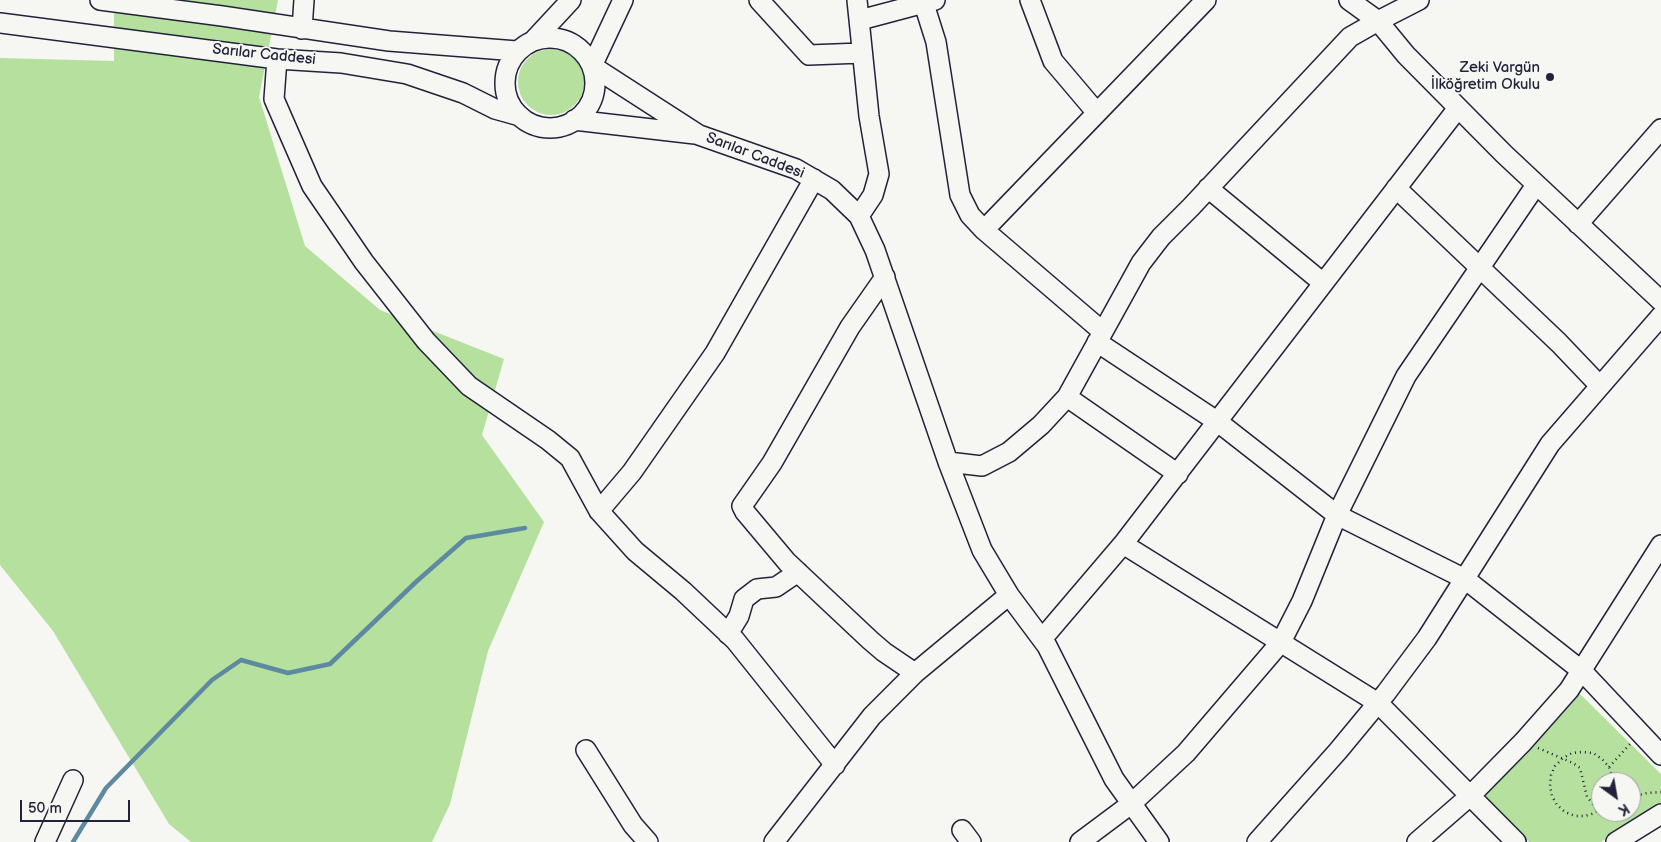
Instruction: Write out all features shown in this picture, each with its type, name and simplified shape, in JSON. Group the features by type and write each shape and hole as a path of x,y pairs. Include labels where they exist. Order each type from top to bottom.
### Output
{"street":[{"name":"Sarılar Caddesi","path":"100,0 390,41 518,51"},
{"path":"302,28 304,0"},
{"path":"533,41 571,0"},
{"path":"574,120 586,110 593,96 595,81 592,66 623,0"},
{"path":"759,0 809,55 861,53"},
{"path":"857,0 861,53 879,174 873,195 859,216"},
{"path":"1030,0 1053,61 1097,113"},
{"path":"984,230 1206,0"},
{"path":"1349,0 1378,21 1406,55 1458,108 1536,185 1661,301"},
{"path":"948,462 982,466 1009,452 1040,425 1067,397 1141,263 1160,237 1350,38 1419,0"},
{"path":"860,20 930,2 960,195 970,215 1099,336 1218,422 1337,515 1465,579 1582,671 1661,754"},
{"name":"Sarılar Caddesi","path":"0,23 278,59 341,63 406,74 463,93 495,110 520,116"},
{"name":"Sarılar Caddesi","path":"698,135 592,66 585,54 574,44 561,39 547,38 533,41 518,51 509,63 505,77 505,92 510,105 520,116 532,124 546,128 561,126 574,120 698,135 796,169 832,190 859,216 876,250 948,462 982,550 1009,595 1047,646 1114,779 1159,842"},
{"path":"278,59 274,99 312,186 364,262 426,341 468,386 548,440 570,458 599,511 635,550 683,591 735,640 834,765"},
{"path":"1042,639 1123,544 1178,474 1458,108"},
{"path":"1578,224 1661,129"},
{"path":"599,511 632,472 716,353 814,180"},
{"path":"1080,842 1131,804 1186,753 1281,642 1302,601 1337,515 1406,376 1536,185"},
{"path":"1208,188 1323,283"},
{"path":"1396,188 1559,343 1600,386"},
{"path":"885,277 850,327 772,464 742,506 775,548 798,572 870,640 915,673"},
{"path":"1257,842 1306,788 1378,703 1427,638 1550,444 1661,316"},
{"path":"1067,397 1178,474"},
{"path":"1123,544 1378,703 1516,842"},
{"path":"1417,842 1470,796 1523,742 1569,690 1661,546"},
{"path":"728,634 739,616 744,599 757,588 776,587 798,572"},
{"path":"774,842 872,716 915,673 1009,595"},
{"path":"586,750 633,825 648,842"},
{"path":"45,842 73,780"},
{"path":"1616,842 1661,814"}],"path":[{"path":"1610,767 1640,732"},
{"path":"1523,742 1563,758 1580,768 1587,797 1591,802"},
{"path":"1591,814 1575,816 1565,812 1557,805 1552,796 1550,786 1551,775 1563,758 1572,753 1582,752 1588,752 1602,759 1610,767 1611,772"},
{"path":"1641,794 1661,792"}],"green space":[{"path":"114,0 278,0 259,97 305,246 380,310 504,359 482,435 544,522 488,651 450,804 432,842 191,842 169,824 53,631 0,565 0,58 114,61"},
{"path":"551,49 564,52 574,59 581,69 584,82 581,95 574,105 564,112 551,115 538,112 528,105 521,95 518,82 521,69 528,59 538,52"},
{"path":"1580,694 1661,774 1661,803 1641,816 1641,772 1591,772 1591,822 1632,822 1601,842 1529,842 1482,795 1525,756"}],"waterway":[{"path":"73,842 106,788 212,680 241,660 288,673 330,664 417,581 466,538 525,528"}],"place":[{"name":"Zeki Vargün İlköğretim Okulu","path":"1550,77"}]}
